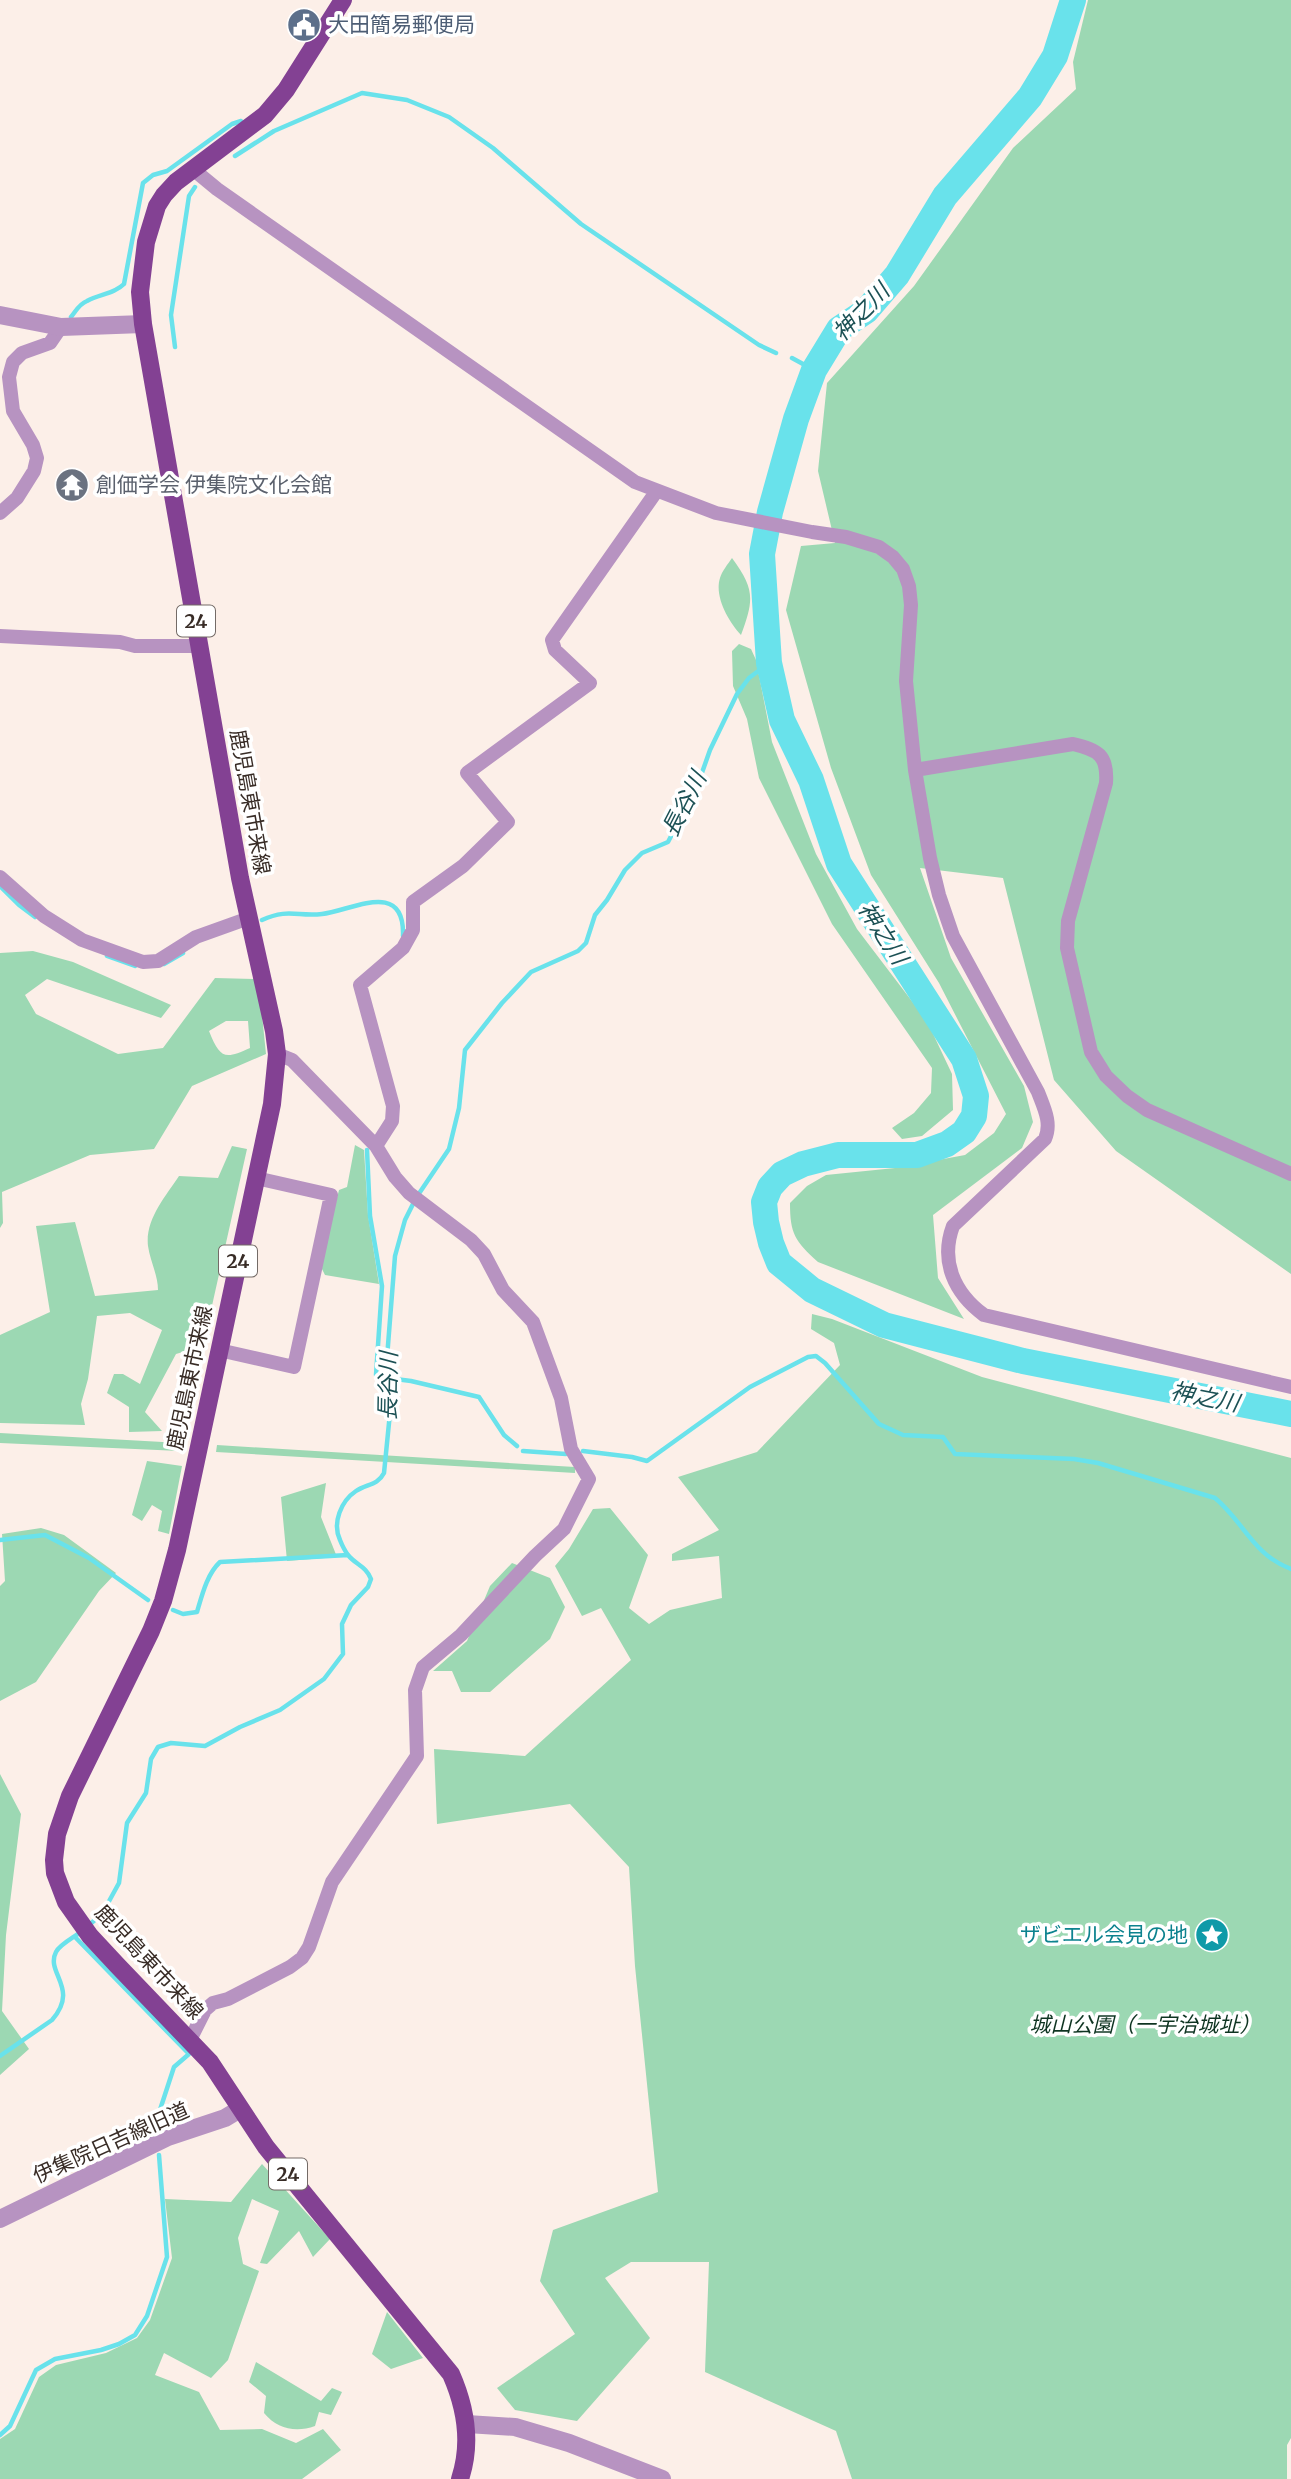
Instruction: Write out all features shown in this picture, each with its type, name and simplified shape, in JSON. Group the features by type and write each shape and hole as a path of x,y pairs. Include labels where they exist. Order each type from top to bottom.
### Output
{"main road":[{"name":"鹿児島東市来線","path":"343,0 286,90 265,115 164,195 157,206 142,267 140,292 143,324 249,918 269,1004 276,1054 272,1104 177,1550 163,1601 138,1660 70,1796 57,1834 55,1873 65,1902 85,1929 210,2062 275,2158 388,2299 443,2361 457,2388 467,2424 467,2447 460,2479"}],"street":[{"path":"194,170 217,189 635,482 716,513 846,537 879,547 893,557 903,569 909,586 911,605 906,681 915,770 939,895 953,936 1038,1092 1049,1130 1045,1139 953,1226 947,1242 946,1256 951,1272 973,1307 984,1315 1291,1387"},
{"path":"0,315 61,327 143,324"},
{"path":"0,513 17,498 34,471 37,458 33,445 13,411 9,377 13,362 22,353 50,343 61,327"},
{"path":"376,1146 392,1121 393,1106 360,985 403,948 413,930 413,902 463,866 508,822 467,773 590,683 555,650 552,640 656,492"},
{"path":"0,636 120,642 135,646 200,646"},
{"path":"915,770 1073,744 1090,748 1101,755 1107,768 1106,783 1068,921 1067,948 1091,1052 1106,1076 1127,1097 1147,1110 1291,1174"},
{"path":"0,877 44,916 82,940 143,962 158,961 196,937 249,918"},
{"path":"190,2040 205,2010 213,2003 267,1979 302,1958 309,1947 332,1882 417,1756 415,1690 423,1667 461,1635 564,1529 589,1479 571,1449 561,1398 533,1322 503,1290 484,1254 395,1177 376,1146 292,1060 276,1054"},
{"path":"219,1350 293,1367 331,1195 256,1178"},
{"name":"伊集院日吉線旧道","path":"0,2219 168,2137 225,2118 240,2109"},
{"path":"467,2424 526,2430 569,2443 662,2479"}],"green space":[{"path":"1088,0 1291,0 1291,1274 1116,1151 1054,1080 1003,878 920,868 951,958 1024,1086 1033,1122 1022,1148 933,1215 938,1278 964,1319 818,1262 799,1242 793,1230 790,1203 807,1186 826,1175 895,1168 965,1155 994,1133 1006,1114 939,983 871,875 831,768 786,610 801,546 835,543 818,471 827,383 914,286 1013,148 1076,89 1073,62"},
{"path":"732,558 745,578 750,595 741,635 727,616 719,593 721,575"},
{"path":"739,644 751,649 756,660 772,742 816,854 857,929 927,1021 952,1074 953,1110 922,1136 902,1139 892,1128 914,1113 931,1093 932,1068 832,924 759,778 747,719 733,686 732,651"},
{"path":"33,951 73,962 171,1005 161,1018 47,979 25,995 36,1014 118,1054 163,1048 215,978 254,979 262,1015 266,1054 192,1086 154,1149 90,1155 2,1192 3,1223 0,1228 0,953","holes":["226,1021 248,1021 250,1048 229,1055 216,1047 209,1031"]},
{"path":"355,1145 364,1150 368,1215 379,1284 325,1275 320,1265 339,1190 347,1187"},
{"path":"232,1146 247,1149 203,1346 176,1354 145,1412 162,1431 129,1432 129,1407 107,1393 114,1374 123,1374 140,1384 162,1330 130,1313 97,1316 88,1379 81,1404 85,1425 0,1423 0,1335 50,1312 36,1226 75,1222 95,1296 158,1290 148,1246 150,1227 157,1209 179,1176 218,1178"},
{"name":"城山公園（一宇治城址）","path":"812,1314 832,1319 982,1377 1291,1458 1291,2438 1287,2445 1287,2479 852,2479 836,2431 705,2372 709,2262 631,2262 605,2278 650,2338 577,2421 515,2410 497,2388 575,2334 540,2281 553,2230 658,2192 635,1966 629,1867 570,1804 437,1824 434,1749 525,1756 631,1660 601,1608 582,1616 555,1566 569,1549 593,1509 610,1508 648,1555 629,1608 649,1624 670,1610 722,1598 719,1556 672,1561 672,1554 719,1530 678,1477 757,1452 840,1365 834,1343 811,1329"},
{"path":"0,1433 181,1443 180,1451 0,1443"},
{"path":"217,1445 575,1467 575,1473 216,1452"},
{"path":"147,1461 182,1466 169,1534 158,1531 162,1511 152,1505 142,1521 132,1515"},
{"path":"326,1483 321,1517 337,1557 287,1561 281,1497"},
{"path":"41,1528 64,1535 116,1573 99,1591 36,1682 0,1701 0,1586 5,1581 2,1534"},
{"path":"512,1563 550,1578 565,1607 550,1639 490,1692 461,1692 452,1671 433,1671 467,1641 490,1586"},
{"path":"0,1774 21,1814 6,1935 2,2011 29,2049 0,2075"},
{"path":"262,2164 330,2239 313,2257 299,2231 267,2264 260,2263 279,2211 252,2199 238,2238 243,2264 259,2271 228,2360 211,2378 164,2353 155,2375 199,2392 220,2430 262,2429 296,2443 323,2429 341,2450 302,2479 0,2479 0,2439 15,2429 39,2377 56,2365 106,2353 137,2338 150,2320 172,2258 165,2199 231,2202"},
{"path":"387,2312 423,2358 391,2369 372,2354"},
{"path":"256,2362 321,2401 332,2388 342,2392 331,2415 319,2412 315,2426 301,2429 287,2428 275,2423 264,2413 266,2396 249,2382"}],"waterway":[{"name":"神之川","path":"1073,0 1055,56 1030,97 945,196 897,275 866,311 839,329 814,370 796,419 770,512 762,554 769,663 782,720 811,780 839,864 964,1059 976,1096 974,1116 964,1132 947,1144 917,1155 838,1155 803,1164 782,1174 770,1187 764,1202 766,1222 779,1263 812,1290 884,1325 1023,1361 1291,1414"},
{"path":"235,156 274,131 362,93 407,100 449,117 493,148 581,224 759,345 776,353"},
{"path":"71,317 84,302 116,290 124,284 143,183 153,175 167,171 232,124 241,121"},
{"path":"175,347 171,315 189,196 195,187"},
{"path":"792,358 814,370"},
{"name":"長谷川","path":"418,1195 449,1149 459,1108 465,1050 502,1003 531,972 578,951 586,943 595,915 625,870 642,853 668,842 698,784 710,750 737,694 749,678 769,663"},
{"path":"0,886 35,917"},
{"path":"262,920 279,914 314,915 361,904 386,903 395,908 401,918 403,936"},
{"path":"164,964 183,953"},
{"path":"107,956 135,966"},
{"path":"367,1150 370,1216 382,1286 376,1375 479,1397 504,1435 517,1446"},
{"name":"長谷川","path":"89,1925 102,1914 119,1883 127,1823 146,1793 151,1759 158,1747 171,1743 205,1746 280,1710 324,1679 343,1654 342,1624 351,1605 368,1587 371,1579 345,1550 337,1527 339,1513 351,1495 375,1482 384,1473 393,1383 387,1358 395,1256 405,1220 414,1202"},
{"path":"583,1451 647,1461 750,1387 808,1357 816,1356 879,1424 903,1435 943,1437 955,1454 1074,1459 1098,1463 1215,1498 1258,1547 1278,1563 1291,1569"},
{"path":"523,1451 566,1454"},
{"path":"0,1540 45,1535 89,1558 148,1600"},
{"path":"173,1610 183,1614 197,1612 208,1579 220,1562 348,1555"},
{"name":"長谷川","path":"0,2056 52,2020 60,2009 63,1990 55,1967 56,1952 82,1931"},
{"path":"75,1937 189,2054 174,2067 155,2125 155,2134"},
{"path":"0,2435 10,2426 36,2370 55,2359 119,2344 135,2335 147,2316 167,2257 159,2155"}],"place":[{"name":"大田簡易郵便局","path":"304,25"},
{"name":"創価学会 伊集院文化会館","path":"72,485"},
{"name":"ザビエル会見の地","path":"1212,1935"}]}
